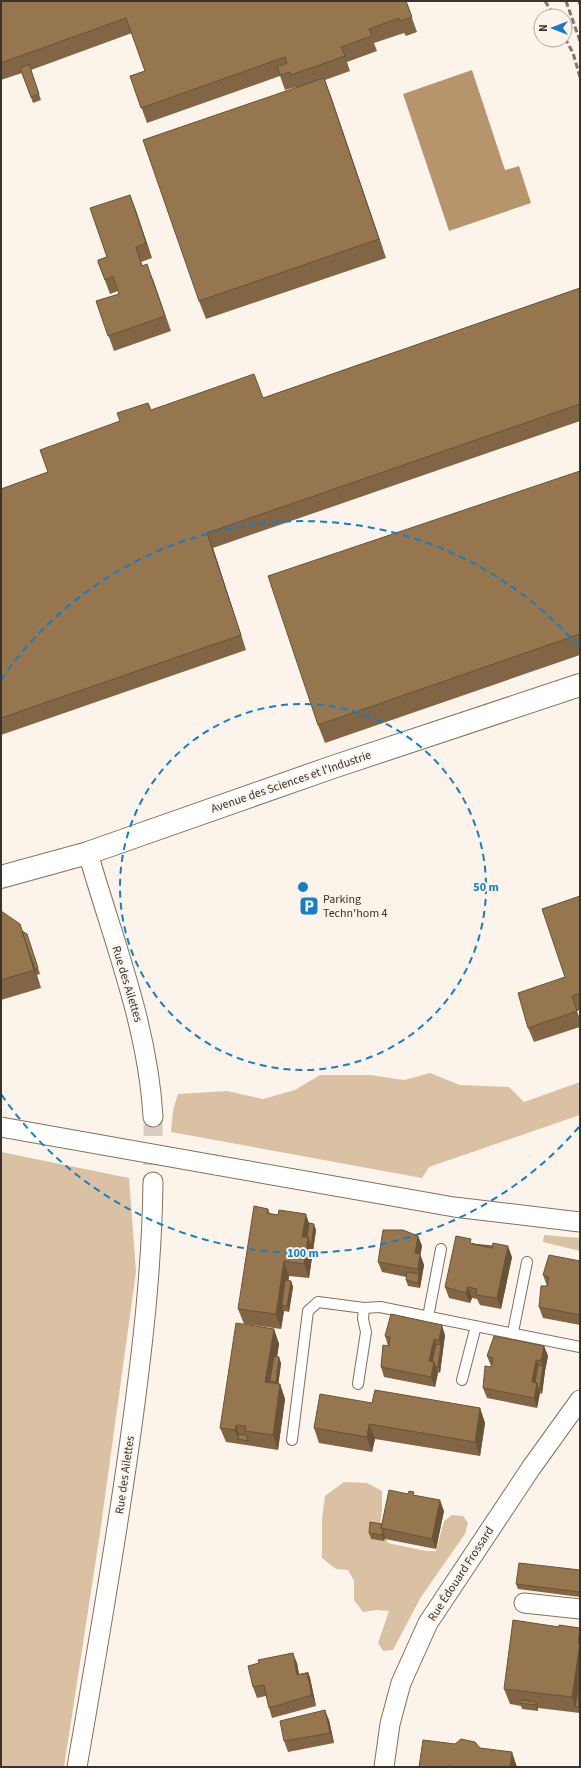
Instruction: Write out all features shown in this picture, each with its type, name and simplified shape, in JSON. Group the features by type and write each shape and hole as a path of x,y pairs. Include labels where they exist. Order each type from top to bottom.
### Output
{"street":[{"name":"Avenue des Sciences et l'Industrie","path":"1,877 88,853 323,771 580,685"},
{"name":"Rue des Ailettes","path":"88,853 142,1034 152,1091 153,1117"},
{"path":"1,1128 215,1164 454,1207 580,1222"},
{"name":"Rue des Ailettes","path":"77,1767 117,1536 142,1357 153,1236 153,1182"},
{"name":"Rue Édouard Frossard","path":"384,1767 390,1724 401,1683 428,1623 531,1468 580,1400"},
{"path":"524,1603 580,1610"}],"lane":[{"path":"428,1317 441,1249"},
{"path":"513,1332 527,1262"},
{"path":"292,1440 308,1311 318,1302 364,1308 380,1307 580,1346"},
{"path":"358,1384 366,1332 363,1319 364,1308"},
{"path":"462,1380 476,1326"}],"shaded area":[{"path":"472,70 505,170 519,166 531,203 449,231 403,94"},
{"path":"430,1073 460,1085 509,1087 524,1102 580,1082 580,1115 429,1167 422,1178 171,1132 173,1110 178,1094 227,1091 263,1099 295,1090 320,1075 370,1075 404,1080"},
{"path":"1,1152 129,1178 136,1272 100,1533 64,1767 1,1767"},
{"path":"544,1235 580,1238 580,1251 543,1242"},
{"path":"344,1482 367,1483 382,1491 380,1525 388,1543 426,1551 436,1551 444,1521 452,1515 463,1516 468,1523 465,1534 421,1597 393,1650 383,1651 378,1643 389,1611 377,1610 363,1612 354,1600 354,1581 348,1570 336,1569 322,1558 322,1519 325,1496"}],"building":[{"path":"1,1 406,1 412,17 400,21 399,18 369,29 372,36 341,47 345,56 291,75 290,72 280,75 277,67 287,63 285,57 141,108 130,76 145,71 126,18 1,63"},
{"path":"29,64 39,94 31,97 20,68"},
{"path":"324,78 379,239 199,301 143,140"},
{"path":"130,195 146,243 136,247 142,266 147,264 165,316 108,336 96,301 119,294 113,276 105,280 98,262 98,260 107,257 90,208"},
{"path":"580,288 580,404 207,533 241,635 1,718 1,489 48,472 40,450 120,421 117,413 148,403 151,410 254,374 263,398"},
{"path":"580,471 580,634 318,725 268,576"},
{"path":"580,896 580,993 572,996 577,1011 528,1028 518,993 565,977 542,909"},
{"path":"1,911 20,924 34,970 1,980"},
{"path":"22,931 27,934 38,968 35,969"},
{"path":"254,1206 268,1209 267,1213 278,1215 279,1210 306,1214 302,1237 308,1237 304,1264 284,1261 276,1314 238,1309"},
{"path":"309,1223 314,1224 311,1247 307,1237"},
{"path":"383,1230 403,1230 418,1236 415,1253 420,1254 418,1269 378,1262"},
{"path":"456,1236 471,1239 470,1243 492,1248 493,1243 508,1246 497,1298 476,1295 477,1289 468,1287 466,1293 445,1287"},
{"path":"472,1244 493,1246 492,1248"},
{"path":"549,1255 580,1261 580,1315 539,1307 541,1286 547,1286 549,1277 543,1275"},
{"path":"407,1272 419,1274 418,1283 406,1280"},
{"path":"285,1280 291,1281 287,1306 282,1305"},
{"path":"391,1314 442,1325 439,1340 434,1339 429,1361 434,1362 431,1377 381,1367 383,1345 389,1346 390,1337 385,1336"},
{"path":"236,1323 274,1329 265,1382 280,1384 273,1435 245,1431 246,1426 236,1425 235,1430 220,1428"},
{"path":"494,1336 544,1346 541,1361 536,1360 532,1382 537,1383 534,1398 483,1388 485,1366 491,1367 493,1358 487,1356"},
{"path":"436,1344 441,1345 438,1367 436,1367 434,1362 432,1362"},
{"path":"274,1356 279,1357 276,1382 270,1381"},
{"path":"538,1365 543,1366 540,1388 538,1388 537,1383 535,1383"},
{"path":"375,1390 480,1408 475,1442 369,1424 367,1437 314,1428 320,1394 372,1403"},
{"path":"239,1434 246,1435 248,1441 238,1439"},
{"path":"389,1490 408,1494 409,1491 414,1492 413,1495 440,1500 432,1539 381,1528"},
{"path":"370,1522 382,1524 382,1535 369,1533"},
{"path":"519,1563 580,1570 580,1592 516,1584"},
{"path":"513,1620 559,1627 559,1625 580,1628 578,1643 580,1643 572,1697 504,1689"},
{"path":"293,1653 297,1675 307,1673 312,1695 269,1708 264,1685 253,1687 248,1666 259,1663 258,1660"},
{"path":"578,1690 579,1707 575,1707"},
{"path":"520,1700 536,1702 536,1705 520,1703"},
{"path":"325,1710 330,1733 284,1741 280,1721"},
{"path":"461,1739 475,1742 480,1748 512,1752 510,1767 419,1767 423,1740 455,1744"}],"tunnel":[{"path":"153,1117 153,1182"}],"railway":[{"path":"545,1 549,8"},
{"path":"566,1 580,41"},
{"path":"570,48 580,77"}],"place":[{"name":"Parking Techn'hom 4","path":"309,906"}]}
